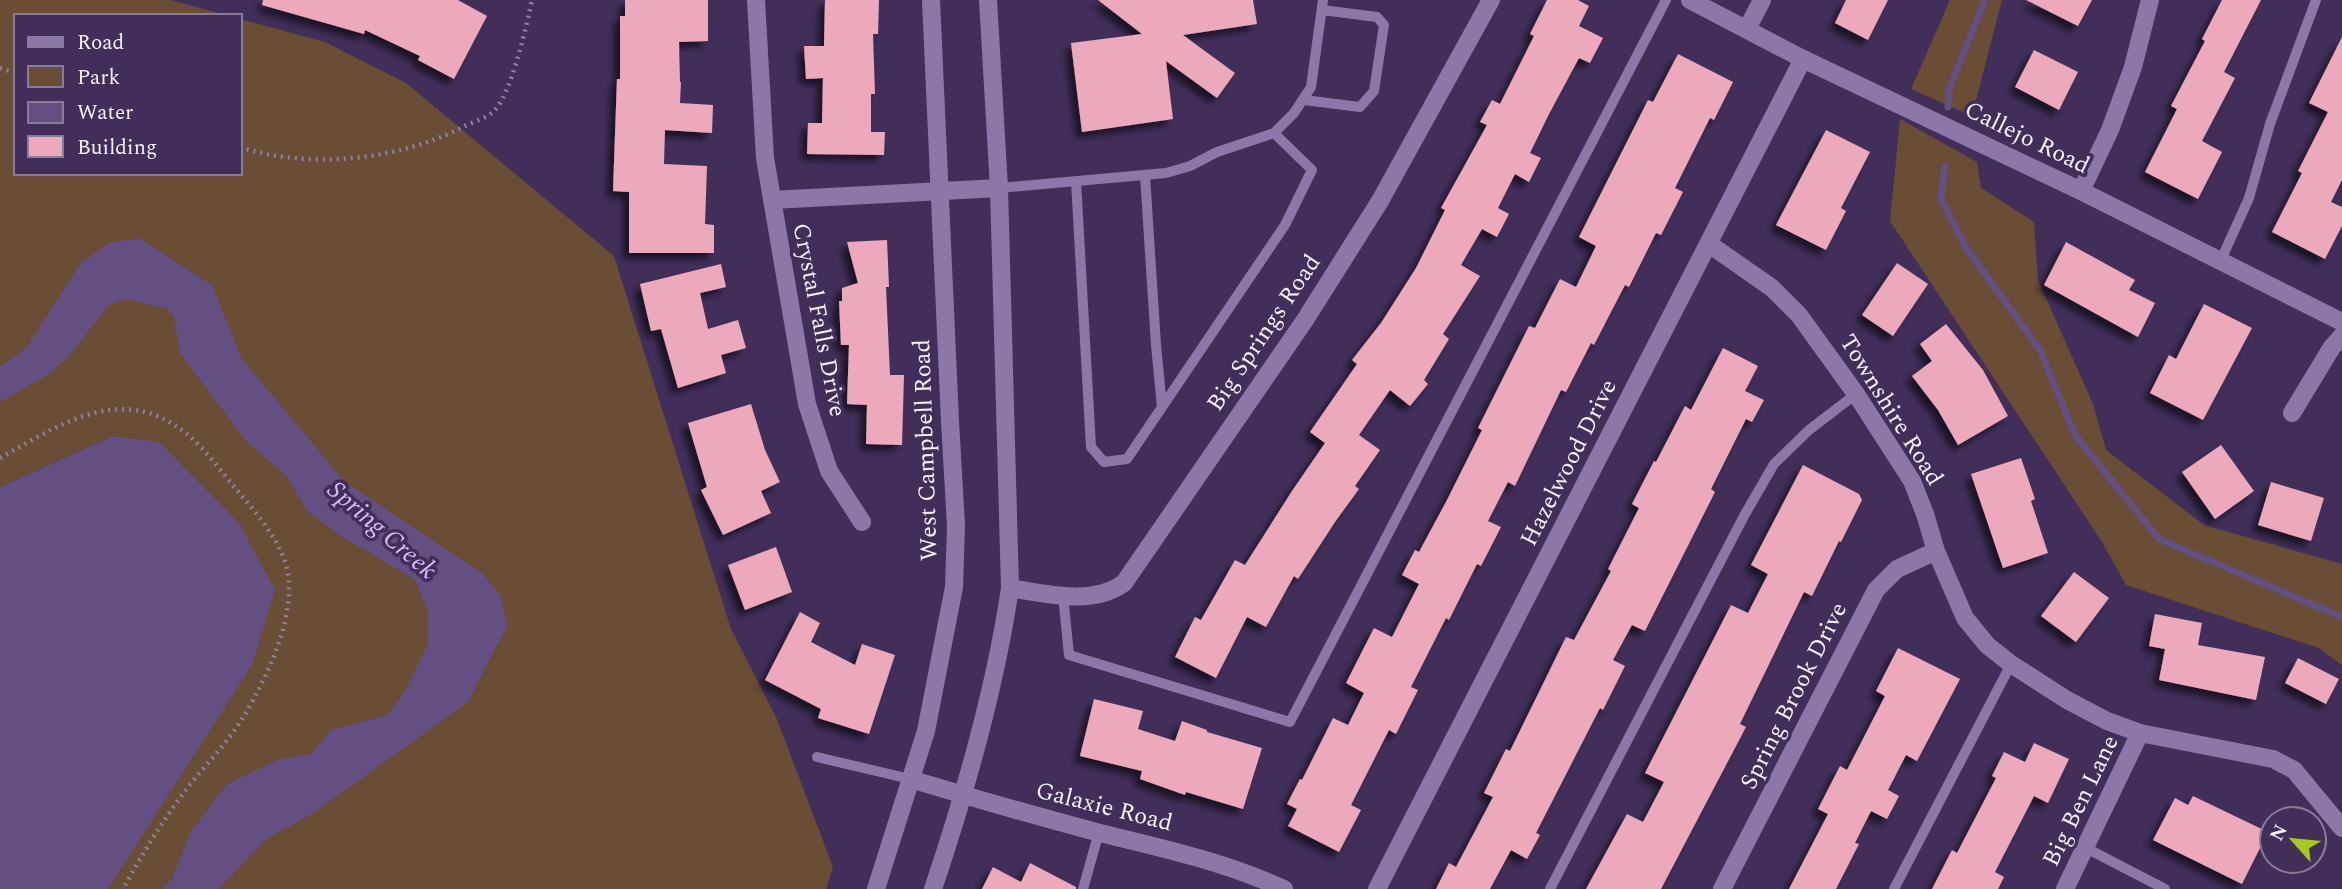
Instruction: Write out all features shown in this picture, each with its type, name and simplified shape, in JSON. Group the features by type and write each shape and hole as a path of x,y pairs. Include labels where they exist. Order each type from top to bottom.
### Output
{"street":[{"name":"Crystal Falls Drive","path":"756,0 765,158 807,404 829,471 862,522"},
{"name":"West Campbell Road","path":"876,889 926,731 954,587 956,526 931,0"},
{"path":"933,889 963,795 1002,641 1010,588 999,188 988,0"},
{"name":"Big Springs Road","path":"1010,588 1094,596 1112,592 1124,583 1305,320 1380,201 1492,0"},
{"name":"Callejo Road","path":"1690,0 1803,59 2081,191 2342,322"},
{"path":"1747,29 1762,0"},
{"path":"2081,191 2110,130 2133,67 2150,0"},
{"name":"Hazelwood Drive","path":"1377,889 1803,59"},
{"name":"Crystal Falls Drive","path":"772,200 999,188"},
{"name":"Townshire Road","path":"1709,244 1772,288 1799,315 1856,394 1912,481 1936,551 1965,618 1987,645 2011,664 2107,721 2140,733 2273,759 2294,771 2342,828"},
{"path":"2292,412 2332,347 2342,336"},
{"name":"Spring Brook Drive","path":"1722,889 1876,590 1897,569 1936,551"},
{"name":"Big Ben Lane","path":"2065,889 2140,733"},
{"name":"Galaxie Road","path":"910,779 1186,854 1284,889"}],"lane":[{"path":"1063,595 1069,654 1290,722 1666,0"},
{"path":"2220,262 2249,198 2270,124 2316,0"},
{"path":"999,188 1166,173 1189,166 1217,152 1274,134 1304,100 1311,87 1323,5 1377,17 1384,25 1374,91 1360,107 1304,100"},
{"path":"1076,181 1091,447 1104,462 1127,459 1285,225 1312,170 1274,134"},
{"path":"1145,175 1162,407"},
{"path":"1550,889 1744,516 1774,464 1809,430 1856,394"},
{"path":"1894,889 2011,664"},
{"path":"817,757 910,779"},
{"path":"1083,889 1099,832"},
{"path":"2085,848 2165,889"}],"path":[{"path":"242,147 307,158 355,159 391,153 451,133 494,111 507,88 532,0"},
{"path":"0,458 77,417 107,409 130,408 155,415 178,428 200,446 267,527 283,558 290,587 286,619 264,676 243,718 181,796 144,849 123,889"}],"green space":[{"path":"0,0 171,0 222,14 14,14 14,175 242,175 242,20 325,42 406,83 614,256 731,629 776,717 833,867 826,889 108,889 111,882 113,436 0,487"},
{"path":"1950,0 2002,0 1972,116 1911,89"},
{"path":"1900,119 1977,162 1981,188 2034,222 2038,280 2093,404 2106,450 2204,525 2342,564 2342,665 2319,648 2126,585 2102,542 1890,221"}],"water":[{"name":"Spring Creek","path":"139,238 212,285 242,359 345,482 483,574 500,595 507,626 468,702 312,814 266,839 218,889 162,889 172,879 190,833 227,784 280,759 311,754 331,730 388,715 405,691 428,644 428,610 415,580 343,537 308,512 286,476 246,441 180,353 174,317 167,308 124,299 108,306 69,356 48,375 0,402 0,367 27,347 80,264 109,243"},
{"path":"113,436 159,442 240,524 275,590 252,665 108,889 0,889 0,487"}],"building":[{"path":"263,0 458,0 487,16 454,79 418,60 420,56 365,30 364,34 262,5"},
{"path":"625,0 708,0 708,41 679,42 680,103 713,105 712,133 665,130 664,164 707,166 705,224 714,225 714,253 629,253 629,192 613,191 617,79 620,79 620,16 625,16"},
{"path":"825,0 879,0 878,34 873,34 875,94 871,94 871,132 885,132 884,155 807,154 808,123 822,123 823,78 806,79 804,46 824,46"},
{"path":"1098,0 1253,0 1257,24 1183,35 1235,73 1217,98 1166,61 1173,119 1082,132 1071,43 1142,34"},
{"path":"1547,0 1578,0 1589,6 1579,26 1603,38 1590,63 1579,58 1548,116 1530,153 1541,158 1529,182 1515,174 1498,208 1509,214 1497,237 1482,229 1461,265 1480,276 1443,334 1449,339 1424,380 1428,384 1410,406 1390,390 1359,435 1380,450 1355,486 1359,489 1298,579 1294,576 1266,627 1247,617 1216,678 1175,657 1195,617 1201,620 1235,560 1245,565 1325,443 1310,432 1357,364 1352,360 1381,323 1416,268 1445,210 1441,208 1487,125 1480,122 1492,100 1500,104 1534,36 1530,34"},
{"path":"1846,0 1888,0 1868,40 1835,23"},
{"path":"2026,0 2092,0 2078,26"},
{"path":"2222,0 2261,0 2224,72 2235,78 2202,141 2222,152 2198,199 2145,172 2177,109 2171,106 2205,41 2202,39"},
{"path":"2342,37 2342,180 2331,202 2342,207 2342,226 2325,259 2272,232 2302,173 2298,171 2328,112 2309,103"},
{"path":"2034,50 2078,72 2059,110 2015,87"},
{"path":"1678,54 1733,82 1714,120 1710,118 1675,188 1683,192 1661,235 1656,233 1629,287 1625,285 1566,392 1561,390 1515,486 1508,482 1488,521 1501,527 1481,566 1477,564 1449,620 1446,618 1411,687 1418,690 1396,734 1389,730 1351,805 1361,810 1339,852 1288,826 1297,809 1287,804 1333,718 1348,725 1364,693 1346,683 1374,628 1392,637 1419,584 1402,575 1415,550 1419,552 1447,500 1482,430 1478,428 1529,326 1535,328 1560,279 1576,287 1596,246 1579,237 1648,100 1653,102"},
{"path":"1826,130 1870,152 1841,208 1846,211 1826,250 1776,225"},
{"path":"887,240 890,375 904,375 902,445 866,444 867,405 847,404 849,345 841,345 839,301 842,301 842,288 858,283 847,242"},
{"path":"2066,242 2135,280 2129,290 2155,303 2138,337 2044,285"},
{"path":"1897,263 1928,284 1893,336 1862,315"},
{"path":"721,264 726,287 700,293 708,329 738,320 746,348 721,355 726,373 678,388 661,329 651,331 640,284"},
{"path":"2204,304 2252,328 2203,420 2150,393 2169,355 2176,359"},
{"path":"1946,324 1983,370 2008,416 1958,445 1938,410 1912,376 1932,361 1920,344"},
{"path":"1723,348 1758,366 1745,391 1764,400 1752,422 1746,419 1711,489 1715,492 1645,631 1632,625 1613,660 1625,666 1603,710 1600,708 1536,833 1540,835 1527,859 1511,850 1490,889 1436,889 1449,863 1456,867 1493,797 1484,793 1506,749 1510,751 1566,637 1574,640 1611,571 1608,569 1639,508 1632,504 1654,461 1656,462 1685,406 1691,410"},
{"path":"751,404 765,450 780,482 761,491 771,513 723,535 701,490 707,487 688,423"},
{"path":"2221,445 2254,491 2215,519 2182,472"},
{"path":"2021,458 2035,499 2031,501 2048,553 2003,568 1971,474"},
{"path":"1803,465 1859,494 1862,500 1841,542 1839,541 1812,596 1804,592 1740,724 1746,727 1661,889 1586,889 1627,814 1643,822 1664,782 1645,773 1731,605 1748,613 1768,574 1751,565"},
{"path":"2271,482 2324,498 2311,541 2258,525"},
{"path":"776,547 792,592 745,610 728,565"},
{"path":"2074,572 2109,598 2076,642 2041,616"},
{"path":"800,612 820,623 811,642 855,665 862,644 895,655 869,734 818,718 821,709 765,680"},
{"path":"2155,614 2202,623 2198,645 2265,657 2256,700 2159,680 2165,649 2149,646"},
{"path":"1898,648 1960,679 1917,761 1906,755 1888,790 1899,796 1887,819 1871,811 1855,843 1859,844 1836,889 1789,889 1828,814 1818,809 1840,766 1847,770 1885,696 1876,691"},
{"path":"2298,658 2339,679 2326,704 2285,683"},
{"path":"1094,699 1143,711 1138,729 1175,741 1182,721 1207,732 1262,748 1243,809 1186,792 1185,795 1140,779 1142,771 1080,756"},
{"path":"2034,743 2069,759 2048,803 2034,796 1995,872 2004,877 1998,889 1932,889 1952,850 1957,853 1996,778 1992,776 2004,752 2025,762"},
{"path":"2193,796 2258,827 2258,852 2242,884 2153,840 2175,798 2188,805"},
{"path":"1030,863 1076,889 982,889 993,867 1021,882"}],"waterway":[{"path":"1948,107 1949,89 1985,0"},
{"path":"1945,166 1941,199 1965,246 2040,350 2075,435 2159,539 2342,617"}]}
